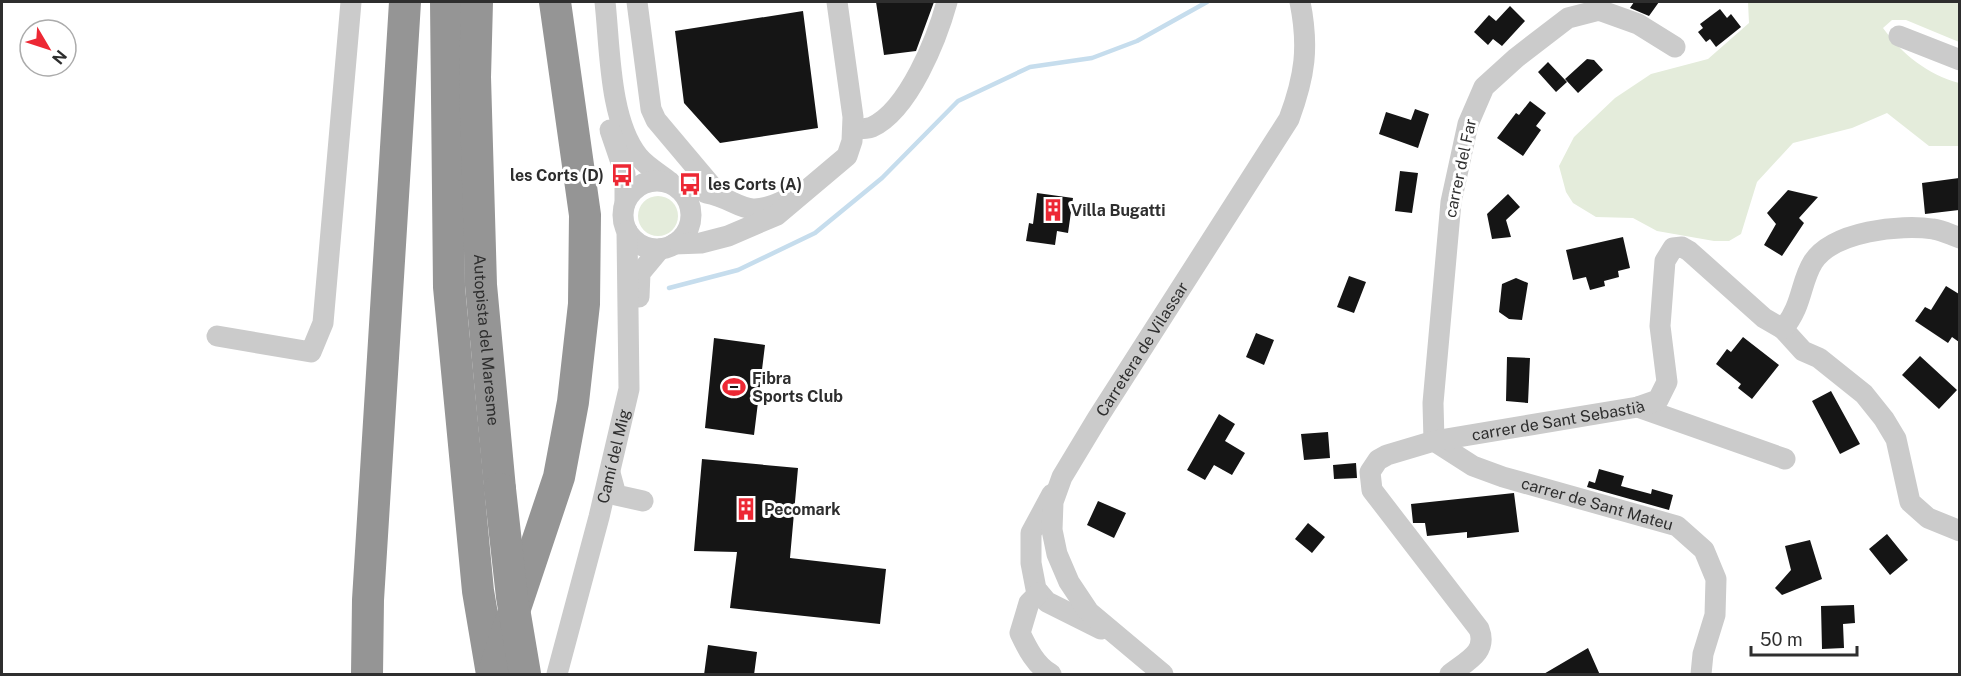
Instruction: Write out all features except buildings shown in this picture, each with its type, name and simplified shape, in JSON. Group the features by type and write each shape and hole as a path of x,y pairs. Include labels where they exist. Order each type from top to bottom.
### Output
{"highway":[{"path":"367,675 368,600 405,2"},
{"name":"Autopista del Maresme","path":"446,2 449,287 478,591 492,675"},
{"name":"Autopista del Maresme","path":"477,2 475,78 481,285 512,597 525,675"},
{"path":"492,675 559,477 573,402 584,304 585,215 555,2"}],"street":[{"path":"217,336 311,352 323,322 351,2"},
{"path":"593,2 610,132 625,174 625,203 622,217 627,231 643,246 701,243 750,228 777,215 847,156 854,129 837,2"},
{"path":"605,2 617,103 623,127 638,156 685,195 690,207 691,218 682,237 667,246"},
{"path":"637,2 651,109 656,120 720,196 734,205 750,210 770,207 808,189"},
{"path":"854,129 872,128 899,102 915,81 930,53 947,2"},
{"name":"Carretera de Vilassar","path":"1159,673 1089,612 1069,582 1057,554 1052,530 1053,502 1062,477 1125,362 1289,119 1305,65 1306,33 1300,2"},
{"name":"carrer del Far","path":"1434,441 1433,403 1451,202 1468,124 1485,87 1516,58 1568,18 1599,10 1638,24 1675,47"},
{"path":"1899,36 1959,60"},
{"path":"625,203 639,185 662,181 676,187 720,196"},
{"path":"713,239 721,223 720,196"},
{"path":"1959,238 1934,229 1887,227 1835,244 1813,261 1795,314 1783,329 1803,351 1819,358 1864,394 1884,419 1896,439 1910,502 1928,518 1959,531"},
{"name":"Camí del Mig","path":"557,675 610,473 629,379 627,231"},
{"name":"Camí del Mig","path":"565,675 632,431 642,370 638,316 640,273 667,246"},
{"name":"carrer de Sant Sebastià","path":"1450,675 1481,648 1483,640 1479,629 1372,490 1370,472 1378,460 1387,455 1434,441 1638,407 1658,400 1667,382 1660,326 1665,261 1672,248 1682,247 1689,251 1764,318 1783,329"},
{"path":"1638,407 1785,459"},
{"name":"carrer de Sant Mateu","path":"1434,441 1473,466 1503,477 1677,526 1704,550 1716,579 1715,615 1703,654 1701,675"},
{"path":"610,473 616,495 643,501"},
{"path":"1062,477 1031,533 1031,563 1036,589 1047,602 1115,635"},
{"path":"1039,593 1029,603 1020,633 1029,650 1045,671 1051,675"}],"green space":[{"path":"1748,2 1959,2 1959,42 1906,20 1892,20 1883,28 1916,62 1936,74 1959,83 1959,146 1929,146 1887,113 1852,128 1793,143 1757,182 1741,234 1729,241 1714,241 1657,231 1633,218 1596,217 1573,203 1566,192 1559,166 1574,137 1615,98 1651,74 1708,59 1749,23"},
{"path":"658,196 672,202 678,216 672,230 658,236 644,230 638,216 644,202"}],"waterway":[{"path":"669,288 738,270 815,233 882,178 958,101 1030,67 1092,58 1137,41 1207,2"}],"place":[{"name":"les Corts (D)","path":"622,175"},
{"name":"les Corts (A)","path":"690,184"},
{"name":"Villa Bugatti","path":"1053,210"},
{"name":"Fibra Sports Club","path":"734,387"},
{"name":"Pecomark","path":"746,509"}]}
